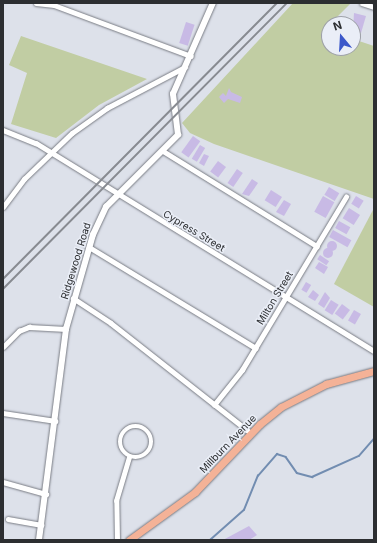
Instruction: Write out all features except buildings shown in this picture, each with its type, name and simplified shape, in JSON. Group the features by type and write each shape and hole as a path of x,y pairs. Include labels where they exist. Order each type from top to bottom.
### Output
{"main road":[{"name":"Millburn Avenue","path":"129,540 190,496 250,433 281,407 304,394 337,380 374,371"}],"street":[{"path":"36,3 54,5 191,56"},
{"name":"Ridgewood Road","path":"39,540 66,329 73,298 98,219 118,196 180,132 173,99 213,3"},
{"path":"362,3 374,7"},
{"path":"3,207 50,152 107,108 186,66"},
{"name":"Cypress Street","path":"3,130 50,152 118,196 286,296 374,351"},
{"path":"162,151 317,246"},
{"name":"Milton Street","path":"214,405 256,348 346,197"},
{"path":"89,247 256,348"},
{"path":"73,298 112,323 250,433"},
{"path":"3,348 29,327 66,329"},
{"path":"3,413 55,421"},
{"path":"132,426 142,428 151,437 150,450 139,458 129,457 120,447 122,434 132,426"},
{"path":"117,540 116,501 129,457"},
{"path":"3,482 46,494"},
{"path":"8,519 41,525"}],"green space":[{"path":"293,3 351,3 338,16 321,16 321,56 361,56 361,42 374,46 374,199 214,144 190,133 182,123"},
{"path":"21,36 147,79 99,105 56,138 11,124 27,73 9,65"},
{"path":"374,208 374,307 334,284"}],"waterway":[{"path":"210,540 244,510 258,476 277,454 286,457 297,473 312,477 359,456 374,439"}],"railway":[{"path":"3,279 277,3"},
{"path":"3,289 287,3"}]}
